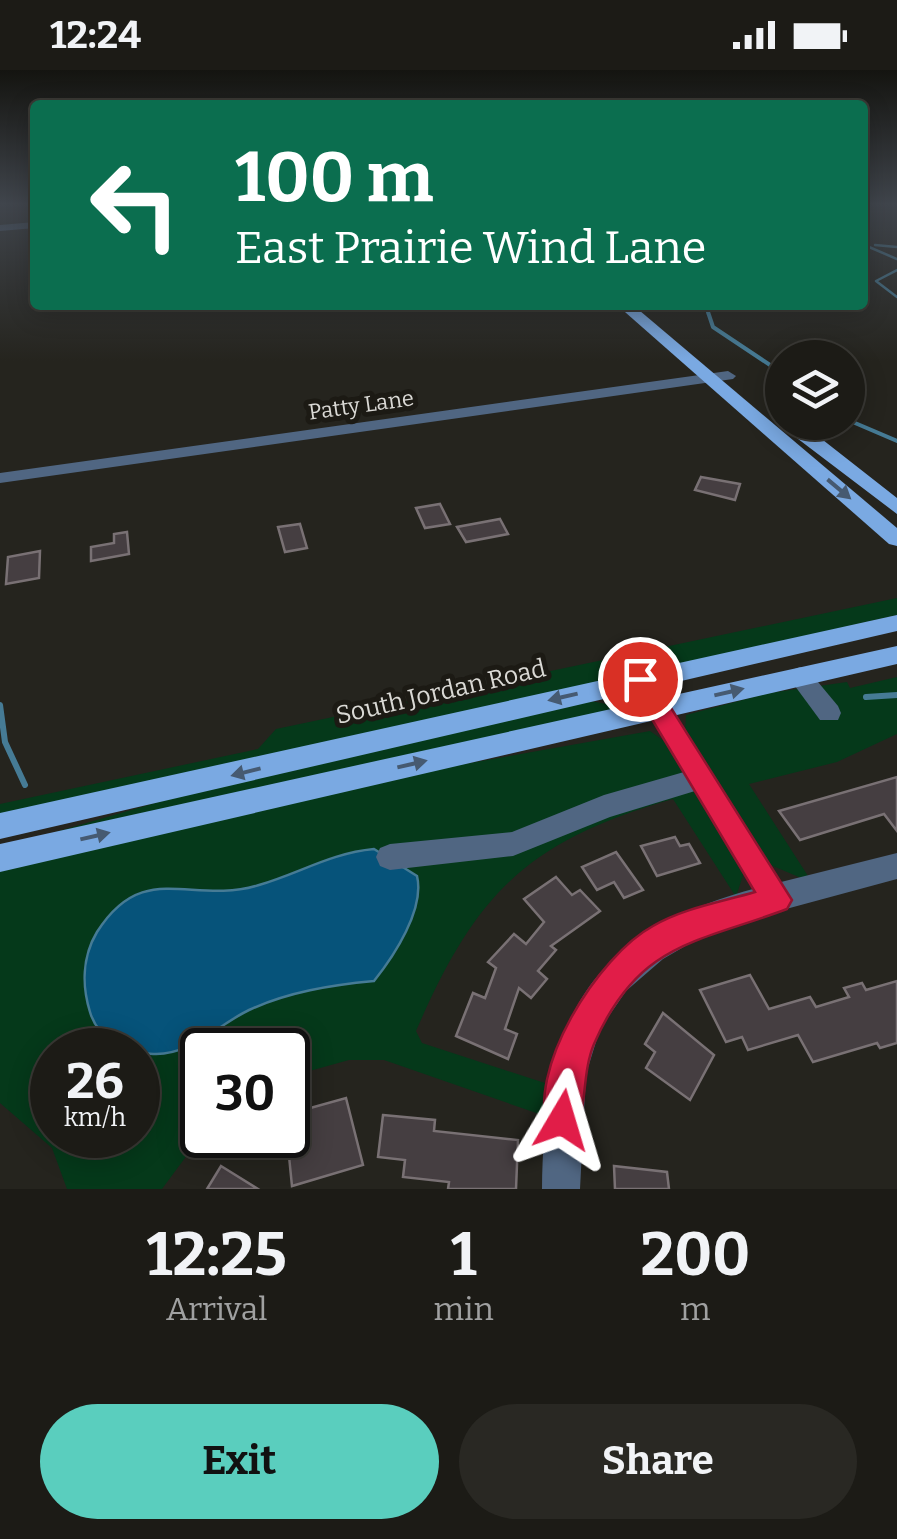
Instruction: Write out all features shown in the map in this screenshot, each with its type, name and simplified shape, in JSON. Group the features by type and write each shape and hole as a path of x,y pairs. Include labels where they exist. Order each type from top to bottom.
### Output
{"main road":[{"path":"630,310 897,539"},
{"path":"650,310 765,405"},
{"path":"810,440 897,508"},
{"name":"South Jordan Road","path":"0,826 897,623"},
{"path":"0,858 897,655"}],"street":[{"name":"Patty Lane","path":"0,478 728,376"},
{"path":"800,676 829,712"},
{"path":"640,679 776,900"},
{"path":"390,856 513,844 604,806 701,778"},
{"path":"560,1189 568,1072 580,1036 606,988 660,938 700,921 897,866"}],"green space":[{"path":"897,598 897,615 0,817 0,804 258,749 276,729"},
{"path":"897,677 897,734 837,762 749,784 808,876 801,878 766,863 685,733 686,715 769,693 847,682 850,688"},
{"path":"591,701 626,708 52,833 169,799"},
{"path":"650,731 670,745 745,869 736,897 673,799 622,815 543,854 485,908 438,983 416,1031 422,1043 551,1085 545,1116 384,1060 349,1060 310,1071 310,1028 180,1028 180,1158 185,1158 162,1189 67,1189 56,1158 160,1158 160,1028 30,1028 30,1129 0,1103 0,869 442,768"}],"water":[{"path":"374,849 417,876 412,917 374,981 279,998 219,1028 180,1028 180,1050 166,1053 160,1053 160,1028 98,1028 94,1022 85,982 88,951 115,910 133,896 151,890 234,890"}],"building":[{"path":"701,477 740,484 735,500 695,490"},
{"path":"440,504 450,524 425,528 416,508"},
{"path":"500,519 508,534 466,542 457,527"},
{"path":"300,524 307,548 285,552 278,527"},
{"path":"127,532 129,554 91,561 91,547 114,543 114,534"},
{"path":"40,551 39,578 6,584 8,557"},
{"path":"897,777 897,831 884,814 800,840 779,811"},
{"path":"675,837 680,846 689,844 700,863 657,876 641,846"},
{"path":"616,852 643,890 624,898 614,882 597,890 582,867"},
{"path":"556,877 572,895 580,890 600,911 551,946 556,950 538,971 547,979 531,998 519,988 505,1029 517,1034 508,1059 456,1036 473,993 485,998 496,968 488,962 514,934 526,944 544,922 524,899"},
{"path":"750,975 769,1009 810,997 816,1007 849,997 844,988 862,983 866,990 897,981 897,1043 880,1048 877,1043 813,1062 798,1035 748,1050 742,1037 726,1042 700,990"},
{"path":"663,1013 714,1055 690,1100 646,1068 655,1052 645,1044"},
{"path":"346,1098 363,1165 292,1186 289,1158 310,1158 310,1108"},
{"path":"383,1115 435,1120 434,1131 518,1140 516,1189 448,1189 449,1182 403,1177 405,1160 378,1157"},
{"path":"221,1166 258,1189 207,1189"},
{"path":"614,1166 667,1172 669,1189 615,1189"}],"waterway":[{"path":"891,256 897,259"},
{"path":"897,270 876,281 897,297"},
{"path":"708,313 713,327 765,362"},
{"path":"865,427 897,441"},
{"path":"866,697 897,695"},
{"path":"0,705 5,742 25,785"}],"route":[{"path":"562,1120 573,1053 588,1016 617,976 644,950 680,928 776,900 640,679"}]}
